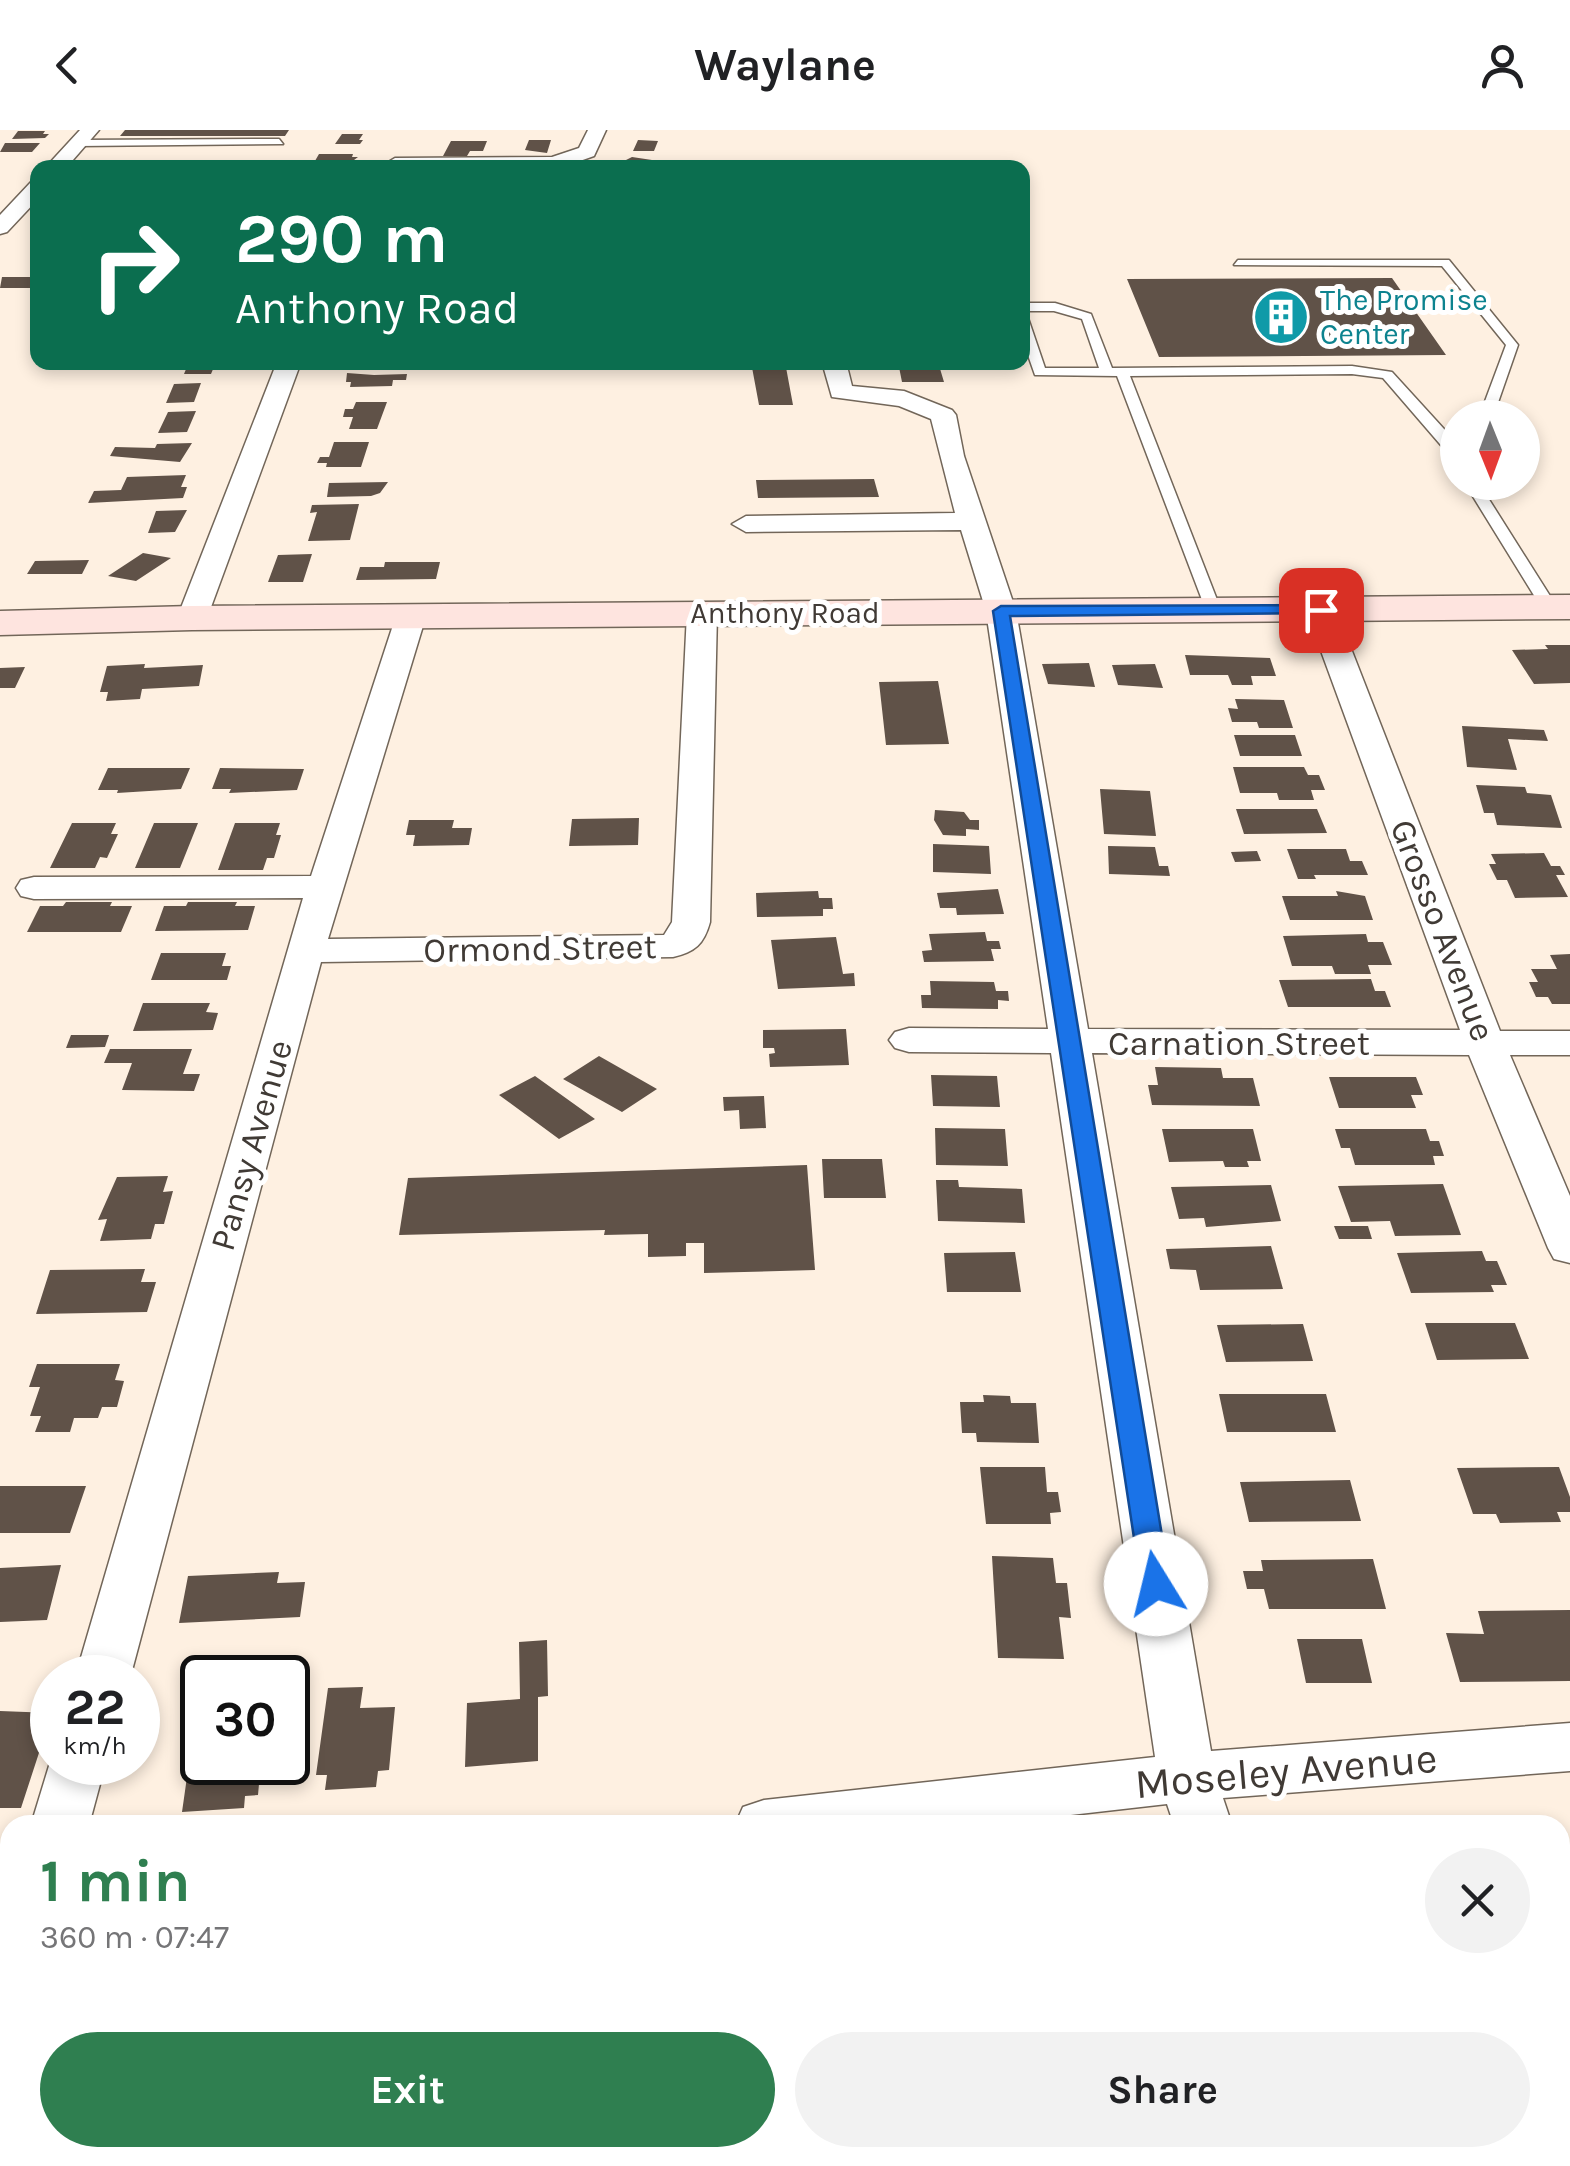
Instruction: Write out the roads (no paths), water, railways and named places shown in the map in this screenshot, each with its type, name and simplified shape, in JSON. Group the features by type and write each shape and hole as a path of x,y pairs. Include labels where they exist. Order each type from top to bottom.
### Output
{"street":[{"path":"563,160 587,152 596,130"},
{"path":"62,160 84,136"},
{"path":"396,159 436,160"},
{"path":"0,228 30,195"},
{"path":"192,618 286,370"},
{"path":"836,370 841,392 904,398 943,415 1001,611 1195,1801"},
{"path":"746,524 972,521"},
{"name":"Anthony Road","path":"0,624 192,618 1560,607"},
{"name":"Grosso Avenue","path":"1321,610 1486,1044 1570,1248"},
{"name":"Ormond Street","path":"305,952 648,947 673,946 687,937 691,922 702,613"},
{"name":"Pansy Avenue","path":"108,1655 305,952 411,616"},
{"path":"34,888 326,887"},
{"name":"Carnation Street","path":"909,1040 1570,1043"},
{"name":"Moseley Avenue","path":"949,1815 1195,1801 1570,1748"},
{"path":"63,1815 71,1785"}],"lane":[{"path":"84,136 279,142"},
{"path":"1238,263 1446,262 1512,344 1492,400"},
{"path":"1030,307 1055,307 1087,316 1115,372 1214,610"},
{"path":"1030,342 1040,372 1352,370 1386,376 1439,432"},
{"path":"1484,500 1560,607"}],"place":[{"name":"The Promise Center","path":"1281,317"}]}
